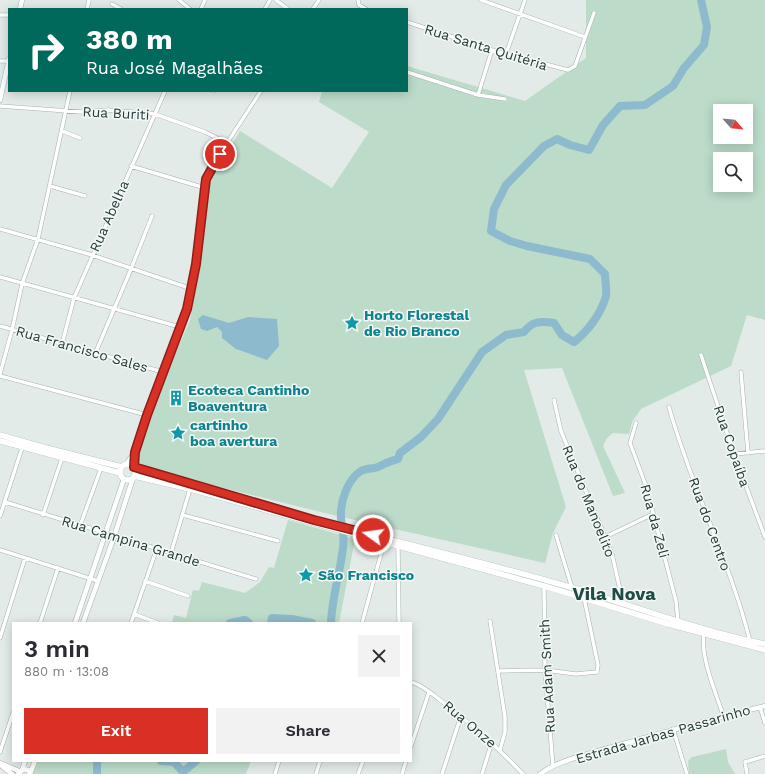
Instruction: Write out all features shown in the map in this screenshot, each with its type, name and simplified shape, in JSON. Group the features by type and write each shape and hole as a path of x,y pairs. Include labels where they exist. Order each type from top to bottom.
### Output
{"main road":[{"path":"0,435 46,448 135,468 313,522"},
{"path":"0,441 120,473 124,479 134,477 190,489 347,531 492,565 678,621 765,644"},
{"path":"120,473 124,466"},
{"path":"134,477 135,468"},
{"path":"347,531 398,547 584,597 704,634 765,650"}],"street":[{"path":"179,0 189,8"},
{"path":"276,0 287,8"},
{"path":"358,0 359,5 364,8"},
{"path":"481,0 585,37 594,13"},
{"path":"506,54 525,0"},
{"path":"112,4 119,8"},
{"name":"Rua Santa Quitéria","path":"408,22 492,50 564,70 568,70 575,66 585,37"},
{"path":"478,95 492,50"},
{"path":"0,100 8,64"},
{"path":"408,72 478,95 505,99"},
{"path":"70,92 38,239 22,284 0,375 147,415"},
{"name":"Rua Abelha","path":"62,344 74,298 165,92"},
{"path":"135,468 135,452 147,415 180,327 192,289 208,174 260,92"},
{"name":"Rua Buriti","path":"0,106 66,111 108,110 155,114 205,132 227,143"},
{"path":"62,131 80,138"},
{"path":"131,166 205,188"},
{"path":"50,186 85,196"},
{"path":"95,354 152,216"},
{"path":"0,229 92,255 192,289"},
{"path":"0,277 114,310 180,327"},
{"name":"Rua Francisco Sales","path":"0,326 163,372"},
{"name":"Rua Copaíba","path":"701,355 734,454 765,535"},
{"path":"741,372 748,453"},
{"name":"Rua do Manoelito","path":"554,400 561,432 612,554 622,603"},
{"name":"Rua do Centro","path":"669,407 697,492 736,596 750,641"},
{"name":"Rua da Zeli","path":"636,423 630,443 646,486 676,601 678,621"},
{"path":"0,516 22,448"},
{"path":"734,454 765,451"},
{"path":"124,466 135,452"},
{"path":"43,515 62,458"},
{"path":"80,526 101,468"},
{"path":"83,622 134,477"},
{"path":"75,622 107,534 124,479"},
{"path":"170,553 190,489"},
{"name":"Rua Campina Grande","path":"5,502 114,537 157,548 256,579"},
{"path":"183,514 278,541"},
{"path":"605,537 653,514"},
{"path":"556,535 572,588"},
{"path":"362,622 384,543"},
{"path":"398,547 399,622"},
{"path":"131,622 157,548"},
{"path":"0,550 98,581"},
{"path":"0,638 25,558"},
{"path":"40,622 58,568"},
{"path":"145,581 188,596"},
{"name":"Rua Adam Smith","path":"544,586 546,670 553,766"},
{"path":"498,671 546,670 576,674 597,672 598,665 584,597"},
{"path":"134,614 155,622"},
{"path":"490,622 505,716 505,732 500,750"},
{"path":"704,634 703,642 706,659 723,715"},
{"name":"Rua Onze","path":"412,683 429,692 461,716 492,742 523,774"},
{"path":"412,743 429,692"},
{"path":"763,706 765,723"},
{"name":"Estrada Jarbas Passarinho","path":"540,774 553,766 674,729 723,715 763,706"},
{"path":"0,752 12,716"},
{"path":"442,774 461,716"},
{"path":"674,729 686,774"},
{"path":"482,774 492,742"},
{"path":"747,774 745,762 765,756"},
{"path":"20,772 25,762"},
{"path":"12,774 0,763 20,772 28,770 30,774 35,762"},
{"path":"275,774 279,762"},
{"path":"316,774 320,762"},
{"path":"358,774 363,762"},
{"path":"402,774 406,762"}],"green space":[{"path":"586,0 765,0 765,320 747,315 731,366 641,409 632,422 629,434 613,433 607,438 603,446 625,493 613,496 562,368 524,370 566,507 553,533 545,563 337,516 171,475 137,462 134,458 153,406 190,320 196,286 208,189 213,175 240,131 332,188 369,132 319,102 322,92 408,92 408,66 525,101 586,58"},
{"name":"São Francisco","path":"288,520 355,539 339,622 172,622 174,615 186,618 193,590 199,591 202,582 245,593 260,582 269,567 274,568"},
{"path":"726,749 728,762 735,774 689,774 688,761 692,757"},
{"path":"38,762 251,762 246,774 33,774"}],"water":[{"path":"203,315 229,323 248,317 277,319 279,346 267,360 236,349 222,338 222,332 217,327 207,331 201,329 198,319"}],"waterway":[{"path":"331,622 344,544 341,518 343,498 348,486 356,475 363,470 376,468 398,459 400,453 421,437 438,419 482,352 506,335 524,332 533,324 549,322 554,323 562,335 574,342 593,322 604,303 606,296 605,274 590,259 527,246 510,241 491,231 494,209 506,185 544,146 557,139 570,145 589,150 603,125 620,106 645,105 673,86 684,68 704,45 707,27 701,0"},
{"path":"271,622 272,618 292,619 307,622"},
{"path":"235,622 245,620 248,622"},
{"path":"97,762 97,774"},
{"path":"174,762 183,772 195,762"}],"place":[{"name":"Horto Florestal de Rio Branco","path":"352,323"},
{"name":"Ecoteca Cantinho Boaventura","path":"176,398"},
{"name":"cartinho boa avertura","path":"178,433"},
{"name":"São Francisco","path":"306,575"}],"district":[{"name":"Vila Nova","path":"614,593"}],"route":[{"path":"220,154 206,179 196,264 187,309 147,415 135,452 134,467 135,469 314,520 373,535"}]}
